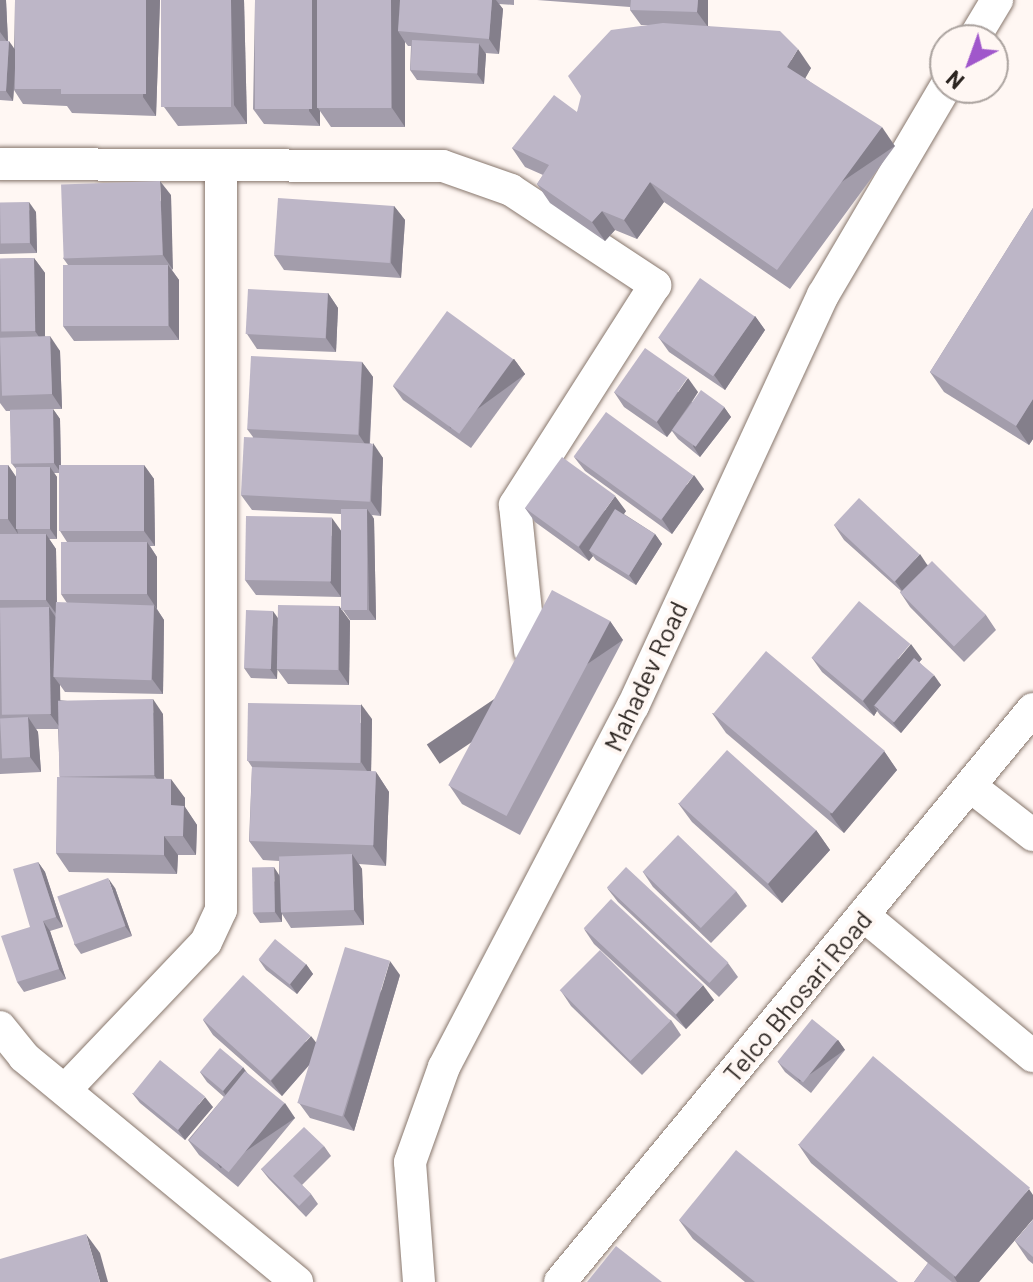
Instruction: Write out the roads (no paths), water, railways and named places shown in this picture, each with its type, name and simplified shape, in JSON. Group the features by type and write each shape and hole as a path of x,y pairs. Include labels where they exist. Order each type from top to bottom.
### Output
{"lane":[{"path":"983,24 997,0"},
{"name":"Mahadev Road","path":"419,1282 410,1162 444,1067 633,706 823,295 936,104"},
{"path":"0,164 443,166 484,177 655,285 515,505 530,651"},
{"path":"65,1090 206,942 221,910 221,165"},
{"name":"Telco Bhosari Road","path":"560,1282 1033,709"},
{"path":"970,786 1033,835"},
{"path":"863,915 1033,1056"},
{"path":"0,1027 65,1090 297,1282"}]}
